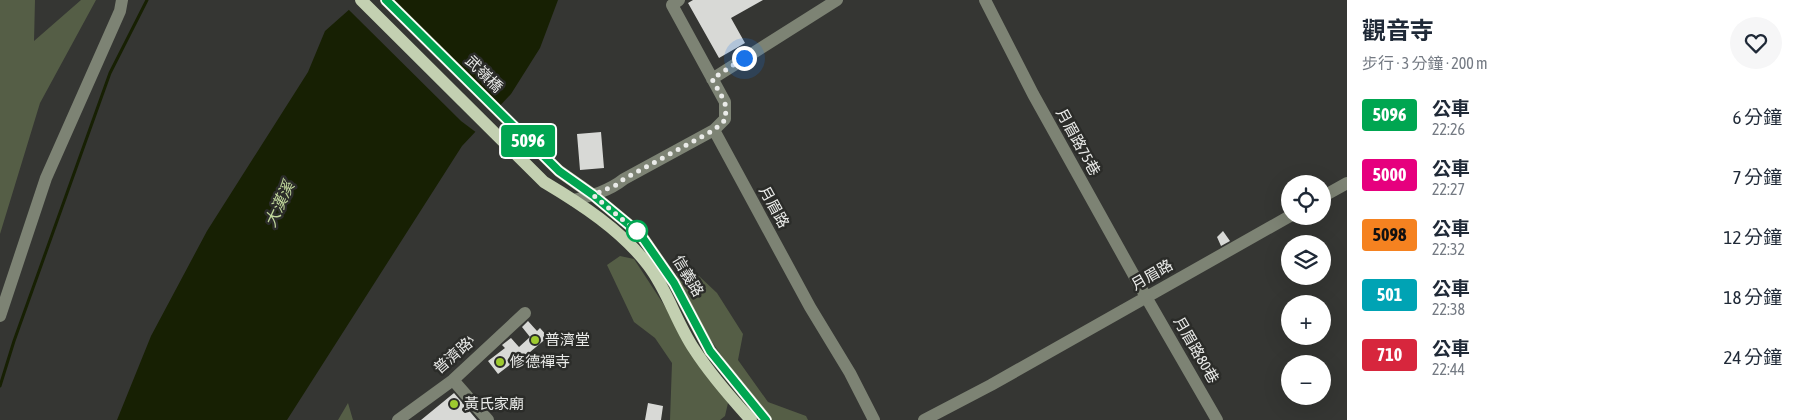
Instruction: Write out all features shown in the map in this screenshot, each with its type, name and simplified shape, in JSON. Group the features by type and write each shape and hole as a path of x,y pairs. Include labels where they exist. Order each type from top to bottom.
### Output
{"main road":[{"name":"信義路","path":"361,0 544,182 573,200 617,233 647,264 663,286 693,348 728,395 752,420"},
{"name":"武嶺橋","path":"386,0 559,171"},
{"name":"信義路","path":"559,171 593,195 640,234 678,290 710,351 766,420"}],"street":[{"path":"0,316 46,178 120,11 122,0"},
{"path":"573,200 593,195 616,185 714,130 726,119 725,102 672,5 680,0"},
{"path":"712,79 837,0"},
{"name":"月眉路75巷","path":"984,0 1033,94 1146,298"},
{"name":"月眉路","path":"714,130 810,308 850,373 874,420"},
{"path":"1331,192 1347,183"},
{"name":"月眉路","path":"924,420 991,385 1281,221"},
{"name":"月眉路80巷","path":"1146,298 1217,420"},
{"name":"普濟路","path":"398,420 453,380 525,313"},
{"path":"453,380 488,420"}],"shaded area":[{"path":"0,0 35,0 34,41 81,0 96,0 40,103 0,234"},
{"path":"620,256 634,259 728,403 725,416 720,420 670,420 672,363 655,338 634,322 607,265"},
{"path":"683,261 717,293 743,334 738,360 768,402 806,416 808,420 770,420 728,365 691,306 673,264"},
{"path":"348,403 353,420 338,420"}],"water":[{"name":"大漢溪","path":"360,0 558,0 540,48 511,94 462,146 287,420 117,420 151,336 207,231 308,72 325,31"}],"pier":[{"path":"356,0 391,0 501,108 477,133 461,121 347,8"}],"building":[{"path":"693,0 763,0 731,18 745,43 719,58 688,3"},
{"path":"601,132 604,168 580,170 577,134"},
{"path":"1223,231 1230,241 1221,246 1217,237"},
{"name":"普濟堂","path":"528,321 537,331 540,328 548,337 518,362 516,360 498,374 488,361 505,348 502,345 511,338 519,347 530,337 522,327"},
{"path":"467,336 474,340 467,350 460,346"},
{"name":"黃氏家廟","path":"454,393 477,420 421,420"},
{"path":"648,403 663,406 661,420 645,420"}],"waterway":[{"path":"0,386 14,341 110,73 147,0"}],"bus line":[{"name":"5096","path":"386,0 559,171 593,195 640,234 660,260 674,283 710,351 766,420"}],"place":[{"name":"普濟堂","path":"535,340"},
{"name":"修德禪寺","path":"500,362"},
{"name":"黃氏家廟","path":"454,404"}],"route":[{"path":"637,231 640,234 593,195 616,185 714,130 726,119 725,102 712,79 744,58"}]}
